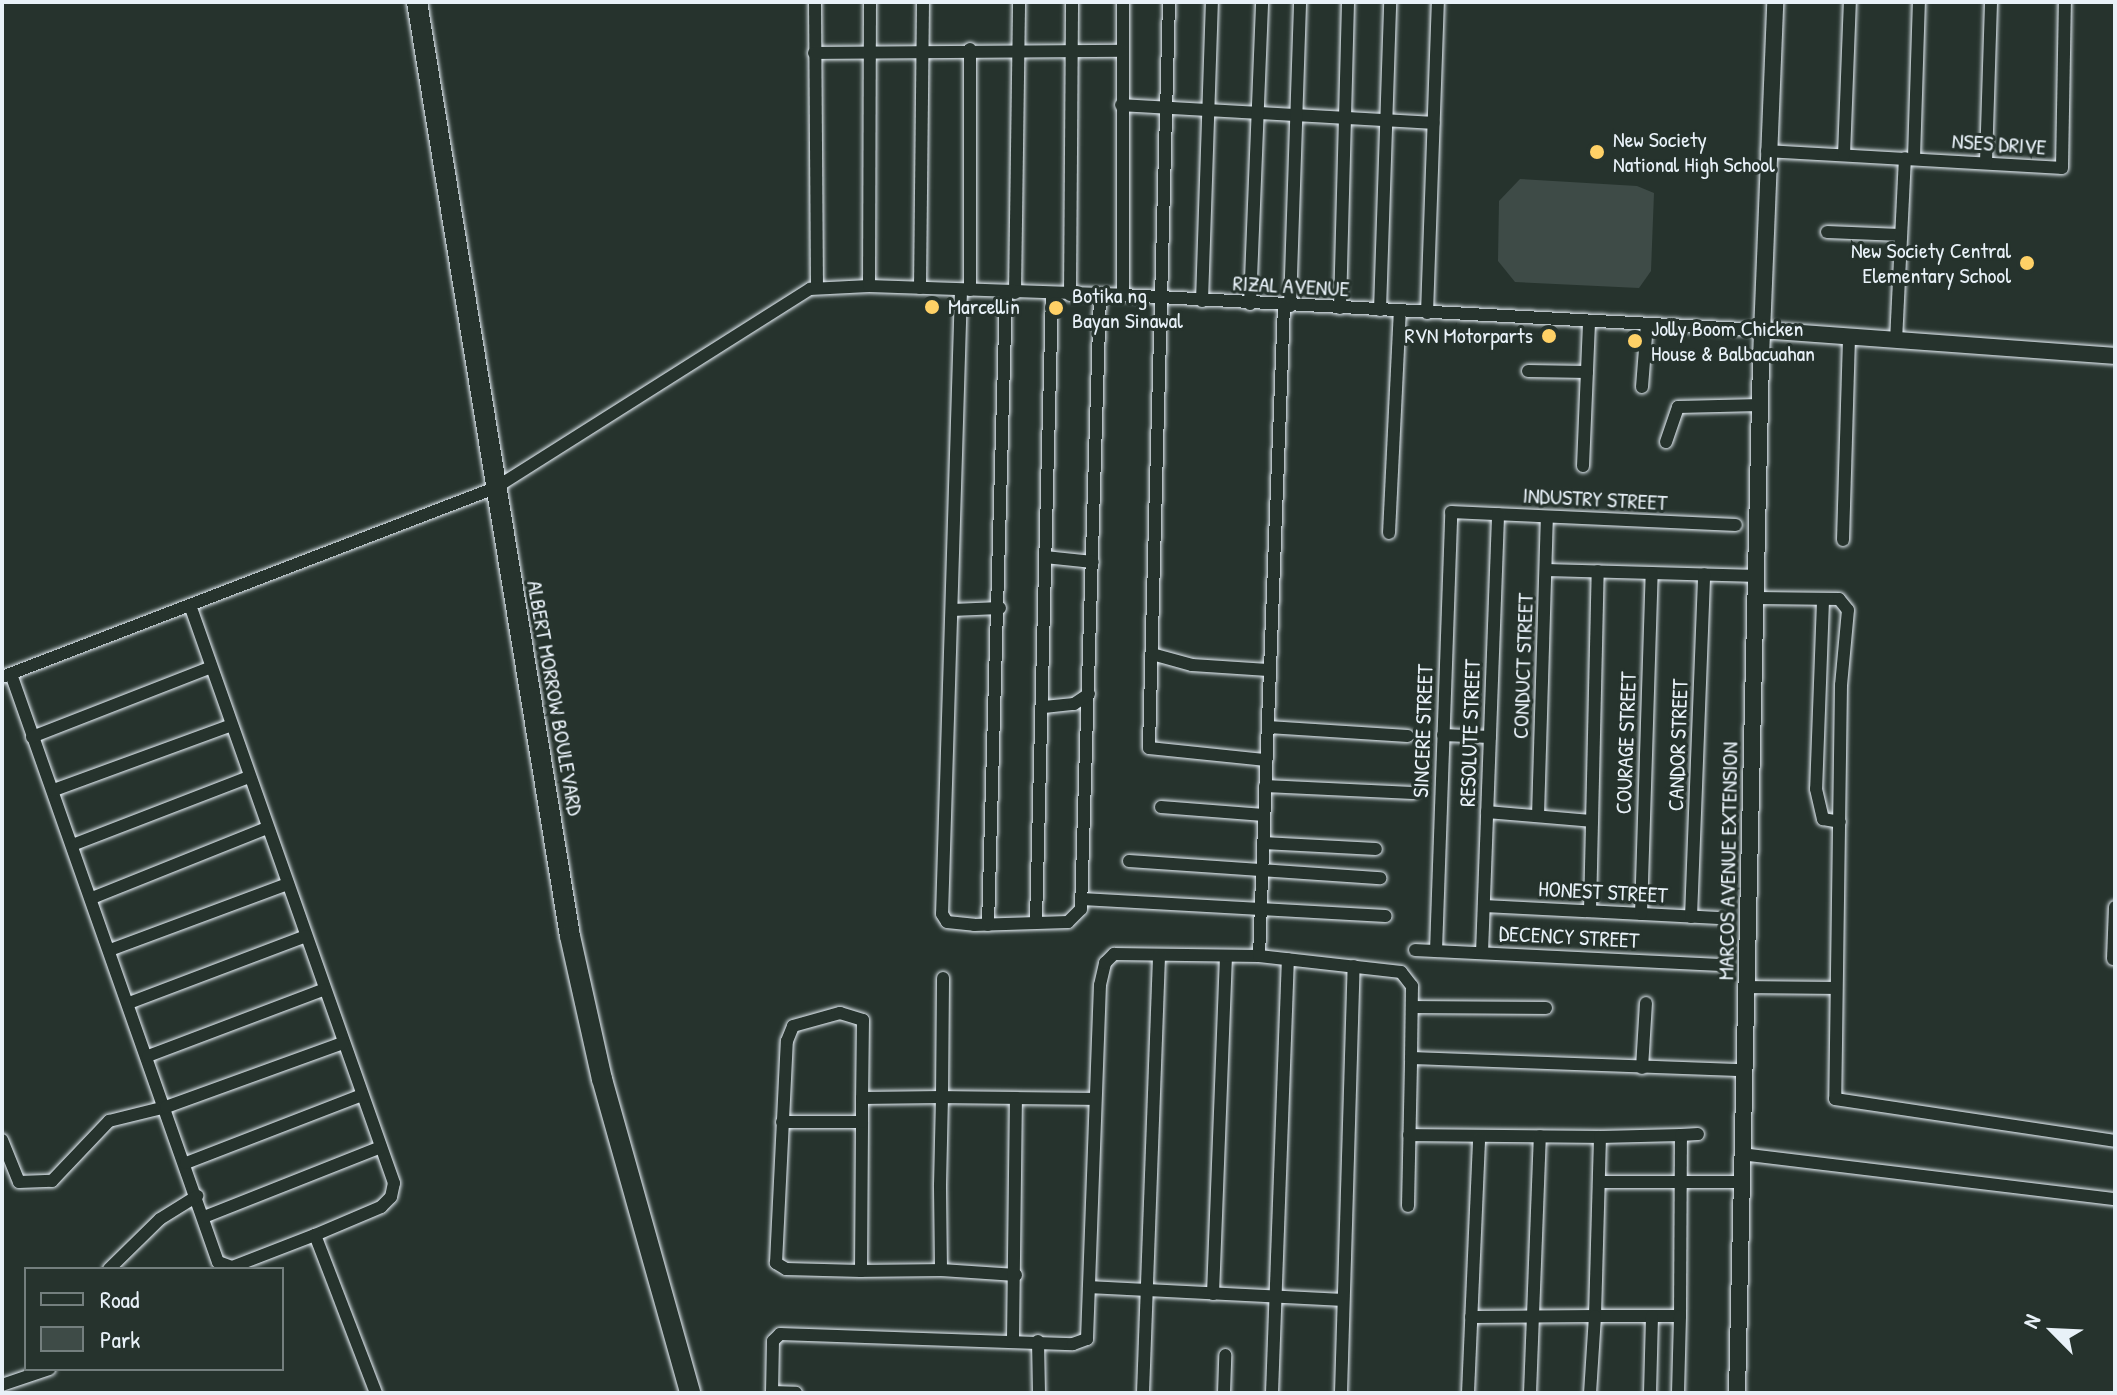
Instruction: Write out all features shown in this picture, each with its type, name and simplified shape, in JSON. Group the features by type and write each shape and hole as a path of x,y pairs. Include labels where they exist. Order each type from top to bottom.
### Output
{"main road":[{"name":"ALBERT MORROW BOULEVARD","path":"417,2 570,936 602,1079 690,1393"}],"street":[{"path":"225,1267 204,1217 75,844 7,675 495,488 792,296 817,288 815,2"},
{"path":"869,286 870,2"},
{"path":"920,288 923,2"},
{"path":"988,925 1019,2"},
{"path":"1070,295 1072,2"},
{"path":"1123,2 1123,295"},
{"path":"1169,2 1150,750 1266,760"},
{"path":"1202,301 1212,111 1212,2"},
{"path":"1250,304 1255,113 1262,2"},
{"path":"1259,956 1268,670 1300,2"},
{"path":"1340,308 1348,2"},
{"path":"1380,310 1390,2"},
{"path":"1427,313 1438,2"},
{"name":"MARCOS AVENUE EXTENSION","path":"1737,1393 1762,330 1775,2"},
{"path":"1844,155 1850,2"},
{"path":"1896,341 1919,2"},
{"path":"1986,162 1991,2"},
{"name":"NSES DRIVE","path":"1767,151 2062,168 2065,2"},
{"path":"814,53 871,49 1122,51"},
{"path":"970,49 966,290 942,914 951,923 988,925 1074,920 1082,899 1100,295"},
{"path":"1121,105 1433,123"},
{"path":"1827,232 1901,235"},
{"name":"RIZAL AVENUE","path":"817,288 869,286 1123,295 1762,330"},
{"path":"1036,921 1044,707 1052,294"},
{"path":"1389,533 1400,311"},
{"path":"1583,466 1589,322"},
{"path":"1642,387 1647,324"},
{"path":"1762,330 1849,339 2115,356"},
{"path":"1843,540 1849,339"},
{"path":"1528,371 1587,372"},
{"path":"1666,442 1678,407 1760,405"},
{"name":"INDUSTRY STREET","path":"1451,512 1736,525"},
{"name":"SINCERE STREET","path":"1436,951 1451,512"},
{"name":"RESOLUTE STREET","path":"1482,953 1498,514"},
{"name":"CONDUCT STREET","path":"1538,816 1547,517"},
{"path":"1045,557 1093,562"},
{"path":"1546,570 1758,576"},
{"path":"1590,911 1598,571"},
{"name":"COURAGE STREET","path":"1641,914 1652,573"},
{"name":"CANDOR STREET","path":"1691,917 1704,574"},
{"path":"1757,598 1843,600 1848,610 1841,685 1833,1095 1838,1102 2115,1141"},
{"path":"1823,601 1816,789 1823,819 1840,822"},
{"path":"190,605 209,668 394,1183 388,1201 315,1235 228,1267"},
{"path":"952,610 1000,608"},
{"path":"1152,654 1192,665 1268,670"},
{"path":"32,737 209,668"},
{"path":"1044,707 1074,704 1089,694"},
{"path":"54,790 232,725"},
{"path":"1268,727 1408,736"},
{"path":"1443,735 1490,737"},
{"path":"75,844 249,777"},
{"path":"1265,786 1413,793"},
{"path":"1161,807 1264,815"},
{"path":"1487,812 1591,821"},
{"path":"92,898 267,828"},
{"path":"1263,843 1376,849"},
{"path":"1129,861 1380,878"},
{"path":"110,950 287,884"},
{"path":"1082,899 1260,913 1386,916"},
{"name":"HONEST STREET","path":"1484,906 1719,918"},
{"path":"2113,959 2115,907"},
{"path":"129,1003 306,936"},
{"name":"DECENCY STREET","path":"1415,950 1720,965"},
{"path":"796,1393 772,1393 777,1334 1013,1339 1080,1344 1087,1339 1095,1099 1105,963 1120,953 1259,956 1401,972 1412,986 1414,1007 1408,1206"},
{"path":"1143,1393 1159,955"},
{"path":"1213,1294 1226,956"},
{"path":"1272,1393 1288,959"},
{"path":"1341,1393 1354,966"},
{"path":"941,1270 943,978"},
{"path":"1747,987 1833,988"},
{"path":"148,1056 323,990"},
{"path":"1642,1068 1646,1003"},
{"path":"1414,1007 1546,1008"},
{"path":"861,1271 863,1020 840,1013 798,1023 787,1037 776,1263 786,1269 861,1271 941,1270 1016,1275"},
{"path":"2,1140 19,1182 45,1183 58,1178 109,1121 166,1107 343,1043"},
{"path":"1411,1058 1745,1070"},
{"path":"186,1163 362,1095"},
{"path":"862,1098 1095,1099"},
{"path":"1013,1339 1016,1098"},
{"path":"782,1122 862,1122"},
{"path":"1409,1135 1479,1138 1698,1134"},
{"path":"1678,1393 1681,1135"},
{"path":"1530,1393 1540,1136"},
{"path":"1590,1393 1600,1137"},
{"path":"1468,1393 1479,1138"},
{"path":"204,1217 381,1147"},
{"path":"1741,1154 2115,1199"},
{"path":"1599,1182 1742,1182"},
{"path":"111,1267 160,1219 197,1196"},
{"path":"315,1235 376,1393"},
{"path":"1089,1287 1276,1300 1343,1300"},
{"path":"1650,1393 1652,1316"},
{"path":"1471,1317 1680,1316"},
{"path":"1038,1341 1039,1393"},
{"path":"1224,1393 1225,1355"},
{"path":"2,1385 43,1371"}],"green space":[{"path":"1520,179 1637,186 1654,193 1651,271 1639,288 1515,282 1498,261 1499,201"}],"place":[{"name":"New Society National High School","path":"1597,152"},
{"name":"New Society Central Elementary School","path":"2027,263"},
{"name":"Marcellin","path":"932,307"},
{"name":"Botika ng Bayan Sinawal","path":"1056,308"},
{"name":"RVN Motorparts","path":"1549,336"},
{"name":"Jolly Boom Chicken House & Balbacuahan","path":"1635,341"}]}
